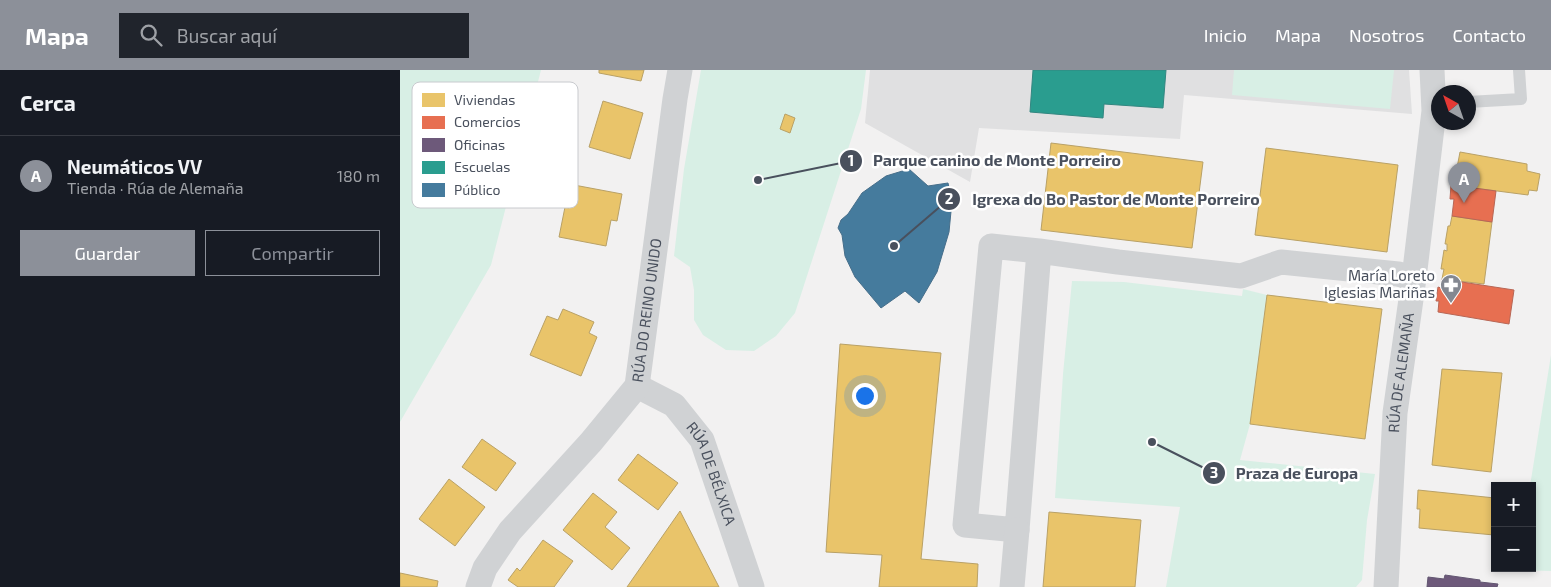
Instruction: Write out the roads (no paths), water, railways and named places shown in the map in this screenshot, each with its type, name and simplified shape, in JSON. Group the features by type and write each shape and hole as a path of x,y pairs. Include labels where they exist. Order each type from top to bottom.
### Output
{"street":[{"name":"RÚA DO REINO UNIDO","path":"478,587 485,568 510,531 592,442 637,386 674,99 680,70"},
{"name":"RÚA DE ALEMAÑA","path":"1432,70 1433,85"},
{"name":"RÚA DE ALEMAÑA","path":"1386,587 1395,414 1433,130"},
{"path":"1017,530 965,525 991,246 1039,250 1118,262 1241,276 1281,262 1398,274 1414,278"},
{"path":"1012,587 1039,250"},
{"name":"RÚA DE BÉLXICA","path":"637,386 674,405 702,440 752,587"}],"lane":[{"path":"1476,102 1521,99 1520,70"}],"place":[{"name":"Parque canino de Monte Porreiro","path":"758,180"},
{"name":"Neumáticos VV","path":"1464,203"},
{"name":"Igrexa do Bo Pastor de Monte Porreiro","path":"894,246"},
{"name":"María Loreto Iglesias Mariñas","path":"1451,304"},
{"name":"Praza de Europa","path":"1152,442"}]}
